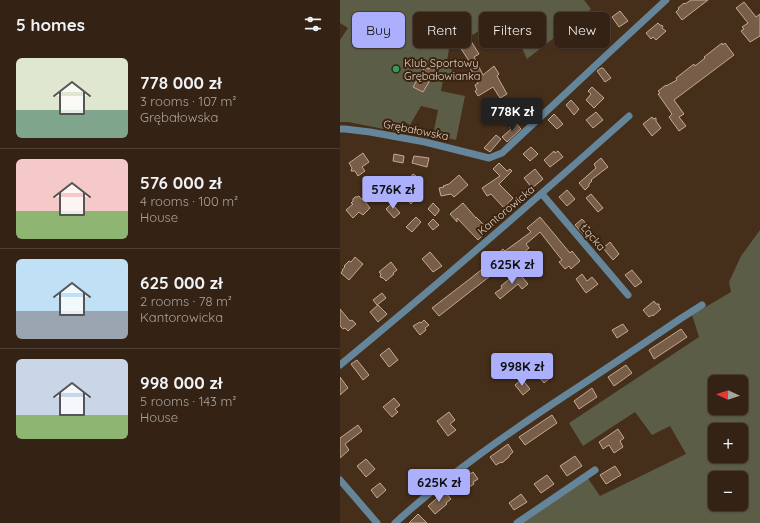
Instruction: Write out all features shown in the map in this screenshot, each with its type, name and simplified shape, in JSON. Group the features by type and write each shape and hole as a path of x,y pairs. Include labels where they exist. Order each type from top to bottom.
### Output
{"street":[{"name":"Grębałowska","path":"340,129 370,132 425,142 489,158 502,153 666,0"},
{"name":"Kantorowicka","path":"340,365 438,284 461,262 542,194 629,116"},
{"name":"Łącka","path":"542,194 628,295"},
{"path":"395,523 429,493 479,454 702,305"},
{"path":"517,523 595,470"},
{"path":"340,480 377,523"}],"green space":[{"name":"Klub Sportowy Grębałowianka","path":"340,0 584,0 591,9 587,12 554,12 554,38 546,44 546,12 479,12 479,30 473,35 471,33 471,12 413,12 413,48 449,48 447,61 456,78 443,80 441,91 465,96 456,140 433,135 438,110 421,106 410,125 403,121 398,131 348,122 340,122 340,40 348,28 340,23"},
{"name":"Klub Sportowy Grębałowianka","path":"522,48 541,48 527,59"},
{"path":"760,230 760,523 520,523 587,477 600,496 686,454 670,426 652,435 635,412 583,446 569,423 699,337 692,315 731,292 729,282 741,256"}],"building":[{"path":"691,0 708,0 682,20 676,12 684,3 685,4"},
{"path":"744,2 756,17 760,14 760,36 750,42 741,31 744,29 742,27 748,23 736,8"},
{"path":"620,11 628,21 619,27 612,17"},
{"path":"658,23 663,26 662,28 666,31 656,40 653,37 651,39 646,33"},
{"path":"471,41 479,54 474,57 483,75 494,66 499,74 497,76 507,94 500,98 493,87 478,96 475,91 477,90 475,85 478,83 469,66 471,64 461,48 471,48"},
{"path":"722,43 723,45 725,43 734,55 674,100 684,114 679,117 686,126 679,131 669,117 672,114 658,94 660,93 658,91 677,80 676,78 694,64 695,66"},
{"path":"433,62 439,65 423,92 413,87 425,67 429,69"},
{"path":"603,68 611,78 605,82 597,71"},
{"path":"592,87 604,98 594,108 586,100 591,94 588,91"},
{"path":"571,100 579,109 574,115 566,105"},
{"path":"492,103 497,113 494,113 496,117 488,120 482,108"},
{"path":"518,106 524,114 515,122 508,114"},
{"path":"596,112 603,120 593,128 586,120"},
{"path":"554,114 563,124 557,129 548,120"},
{"path":"652,117 653,119 656,118 656,121 661,128 652,136 643,124"},
{"path":"515,122 521,129 507,142 502,137 511,129 509,127"},
{"path":"496,135 501,139 490,152 484,148"},
{"path":"531,147 538,154 530,161 523,154"},
{"path":"554,151 555,153 558,151 563,157 550,167 544,160"},
{"path":"363,153 369,162 362,167 365,171 358,176 355,171 351,171 352,168 349,163"},
{"path":"394,154 404,156 403,163 393,161"},
{"path":"414,156 429,158 427,167 412,163"},
{"path":"601,158 608,167 591,180 592,181 589,186 585,190 579,183 596,168 594,164"},
{"path":"499,163 507,171 510,169 512,171 499,184 513,198 504,208 491,194 487,196 482,188 500,176 493,169"},
{"path":"535,169 543,179 532,188 524,178"},
{"path":"413,174 423,181 419,187 408,180"},
{"path":"459,175 468,185 454,197 451,194 441,196 439,188 449,184"},
{"path":"403,187 415,199 411,204 399,192"},
{"path":"567,190 575,199 567,206 559,197"},
{"path":"591,194 603,208 598,212 586,198"},
{"path":"359,196 361,199 366,201 370,208 363,215 359,212 353,218 346,210 353,204 351,203 353,199"},
{"path":"395,200 394,206 400,213 394,218 386,209"},
{"path":"433,203 439,209 435,216 428,209"},
{"path":"463,203 485,226 479,232 482,236 478,240 457,218 457,222 450,214"},
{"path":"416,217 421,222 412,232 406,227"},
{"path":"540,217 570,253 572,251 580,261 571,269 569,266 565,269 559,262 562,260 540,232 526,244 529,248 520,256 516,251 505,260 507,262 494,273 439,316 432,308 496,258 495,256 503,249 505,251 531,232 527,228"},
{"path":"433,219 439,225 433,230 428,224"},
{"path":"582,219 590,228 583,234 575,225"},
{"path":"610,242 619,254 613,260 603,248"},
{"path":"430,252 442,266 433,272 422,259"},
{"path":"355,257 363,264 349,280 341,273 345,267 344,266 349,261 351,262"},
{"path":"391,262 397,270 386,281 380,277 381,274 379,272"},
{"path":"632,270 642,282 635,287 625,275"},
{"path":"518,272 528,284 522,289 518,284 500,299 495,293"},
{"path":"582,274 587,281 592,277 598,284 586,293 576,279"},
{"path":"382,293 386,298 377,305 373,300"},
{"path":"654,301 656,304 659,304 661,309 653,316 652,315 649,317 643,310"},
{"path":"378,305 387,314 378,322 370,312"},
{"path":"340,309 350,321 352,320 356,324 348,331 340,326"},
{"path":"424,320 429,325 420,335 413,326"},
{"path":"623,324 628,331 617,338 612,330"},
{"path":"681,329 687,337 654,359 649,350"},
{"path":"389,348 398,360 389,367 380,355"},
{"path":"357,360 369,375 363,380 351,364"},
{"path":"626,365 632,373 614,386 608,377"},
{"path":"545,368 552,376 544,383 541,379 537,378 537,375"},
{"path":"340,377 348,388 340,395"},
{"path":"522,379 530,389 523,395 515,385"},
{"path":"592,388 597,397 579,409 574,401"},
{"path":"394,398 400,405 395,409 398,412 392,417 383,407"},
{"path":"449,412 455,420 450,424 456,430 448,436 437,421"},
{"path":"552,415 557,423 525,445 519,437"},
{"path":"358,425 362,431 345,444 349,450 340,458 340,438"},
{"path":"618,429 624,438 620,441 623,447 614,453 609,445 603,449 599,442"},
{"path":"508,444 513,452 502,463 501,462 496,465 490,457"},
{"path":"575,456 582,466 567,476 560,466"},
{"path":"366,459 375,469 366,477 357,466"},
{"path":"615,466 621,475 606,484 600,475"},
{"path":"473,472 478,479 473,482 474,484 461,491 455,484"},
{"path":"547,475 554,484 541,493 534,484"},
{"path":"380,483 386,490 377,498 371,490"},
{"path":"446,493 451,499 435,514 428,506"},
{"path":"521,494 527,502 514,510 509,503"},
{"path":"418,514 427,523 409,523"}],"place":[{"name":"Klub Sportowy Grębałowianka","path":"396,69"}]}
